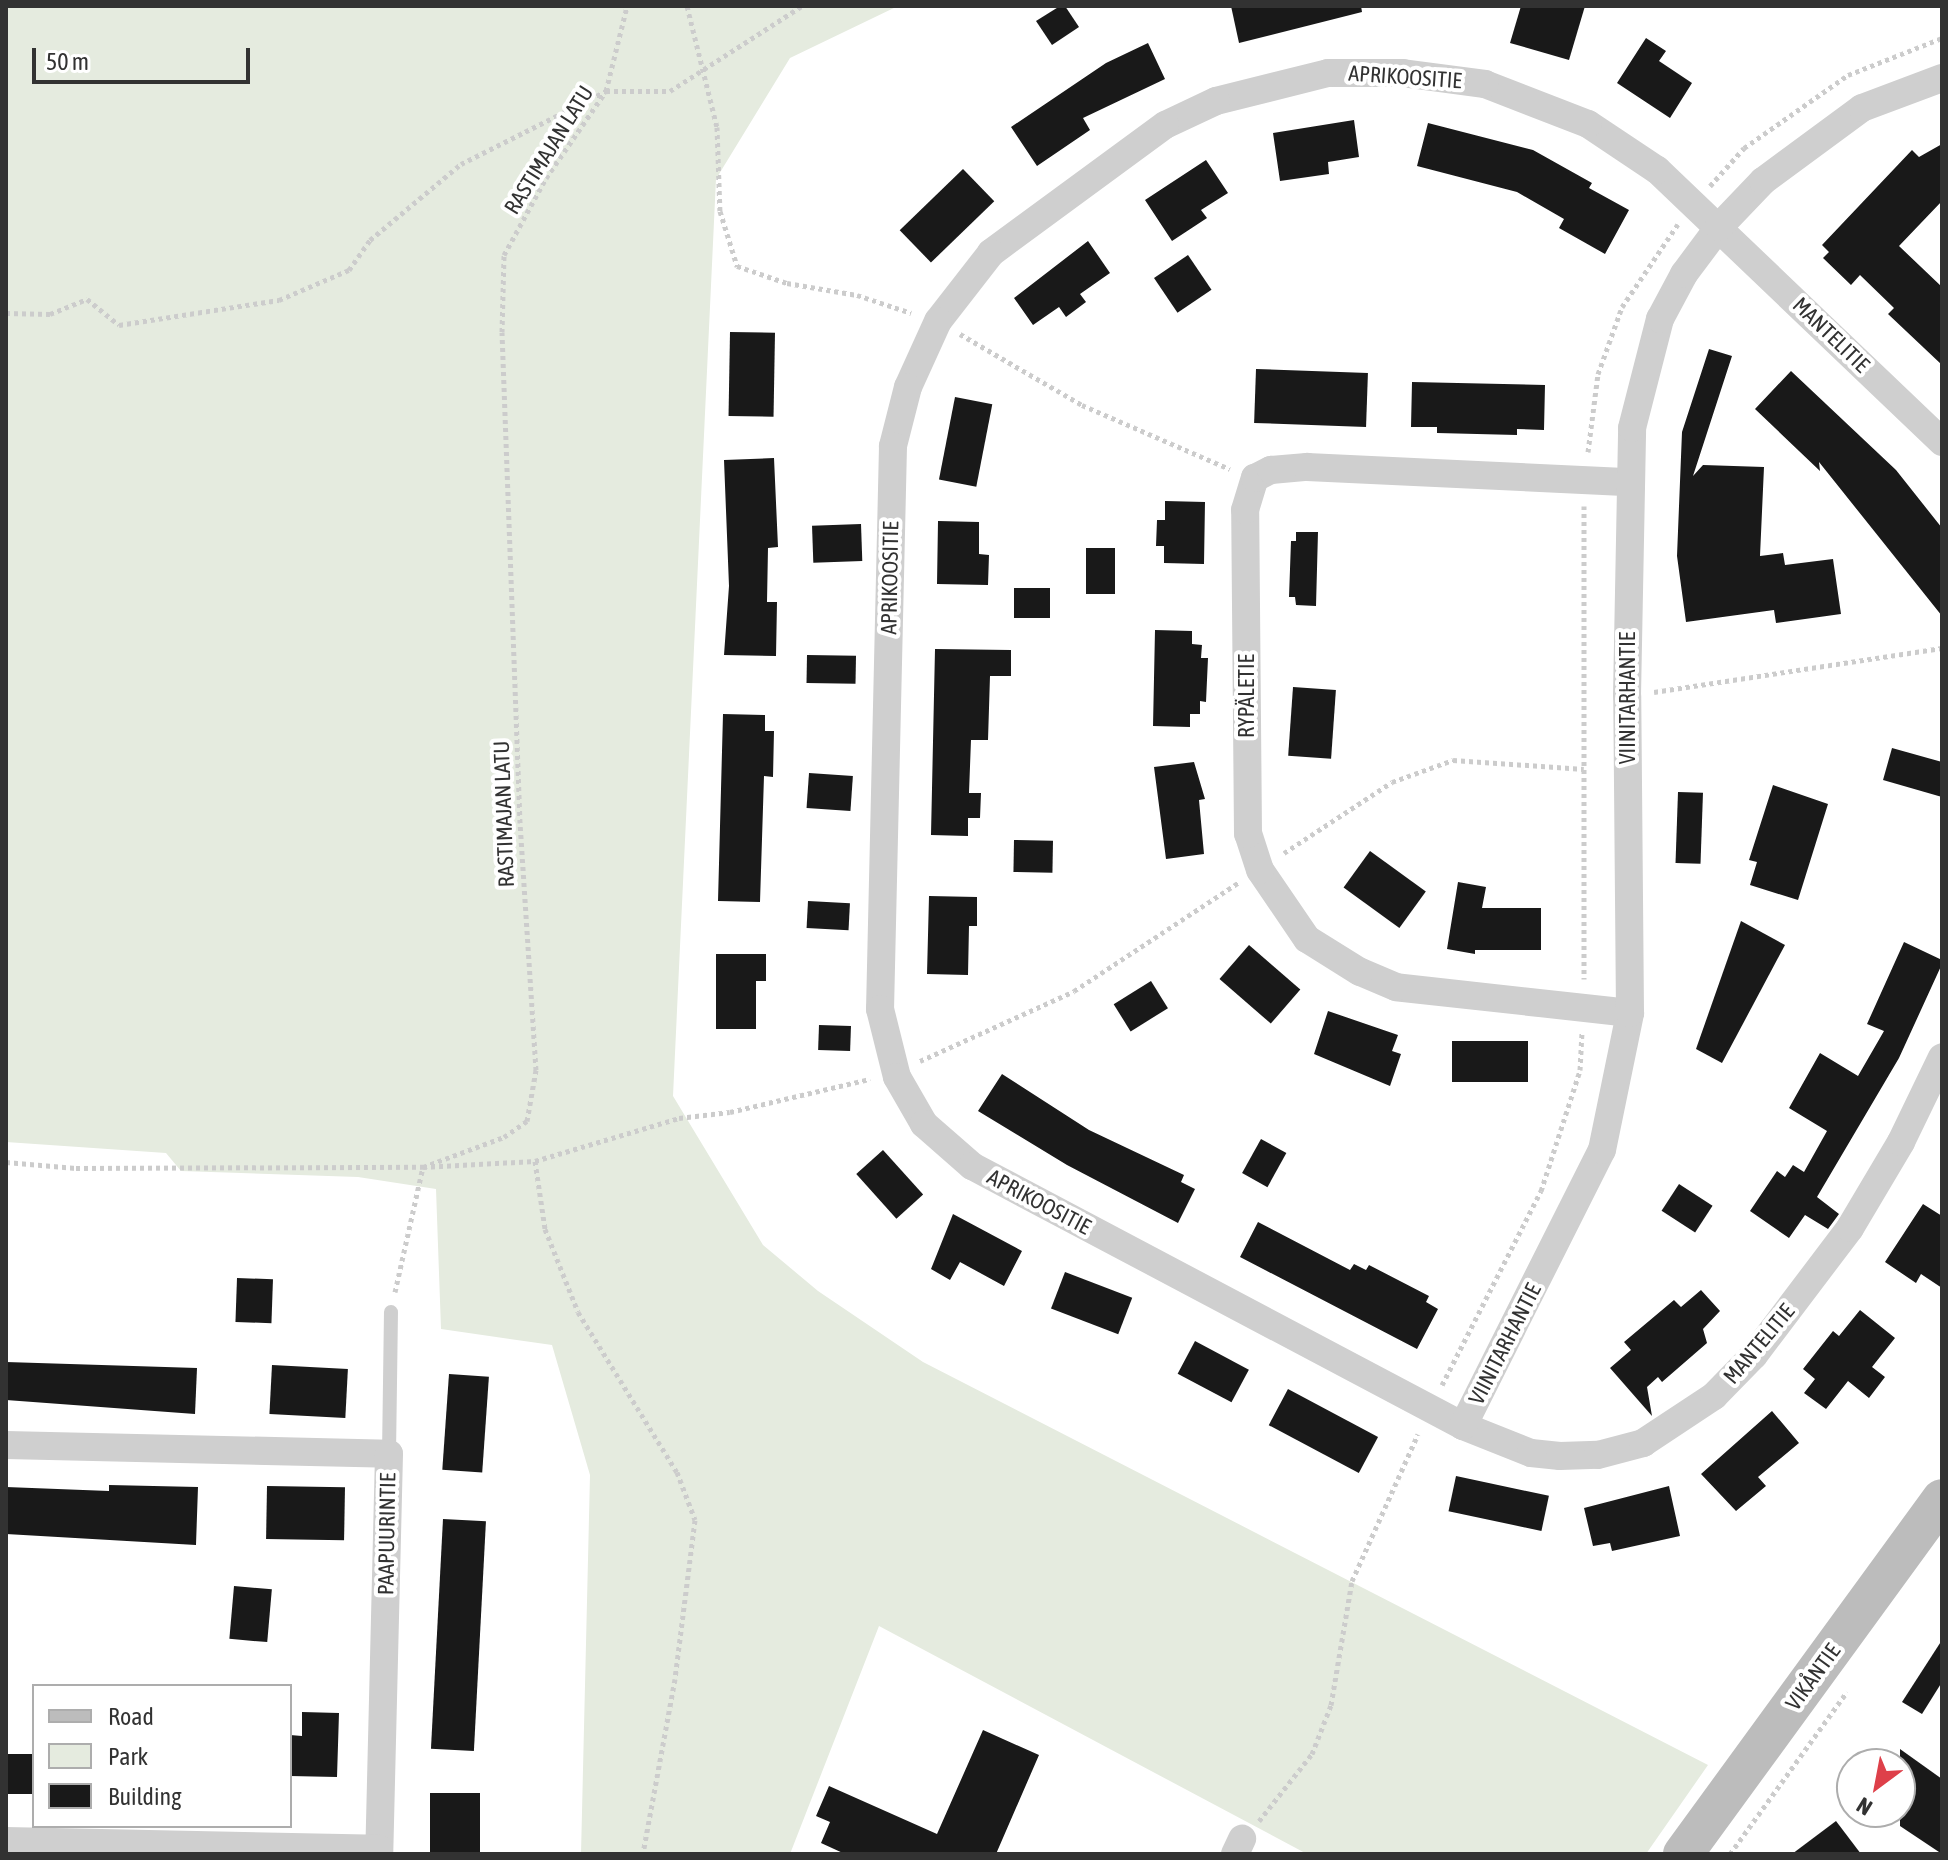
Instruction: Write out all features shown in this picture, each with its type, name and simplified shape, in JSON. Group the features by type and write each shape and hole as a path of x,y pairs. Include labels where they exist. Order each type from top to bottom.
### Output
{"street":[{"name":"APRIKOOSITIE","path":"1463,1426 972,1166 924,1124 895,1072 880,1009 893,446 908,387 938,321 991,253 1165,125 1216,101 1328,73 1403,73 1485,84 1588,124 1657,170 1719,227"},
{"name":"VIINITARHANTIE","path":"1463,1426 1602,1150 1630,1013 1627,696 1630,482 1632,428 1645,360 1684,274 1719,227 1803,148 1862,108 1942,78"},
{"name":"MANTELITIE","path":"1719,227 1942,442"},
{"path":"1255,478 1271,470 1307,467 1630,482"},
{"name":"RYPÄLETIE","path":"1255,478 1245,510 1247,818 1260,870 1307,939 1360,972 1396,987 1630,1013"},
{"name":"MANTELITIE","path":"1463,1426 1531,1453 1598,1455 1643,1443 1714,1396 1754,1355 1850,1228 1901,1142 1942,1057"},
{"name":"PAAPUURINTIE","path":"6,1445 389,1454 379,1852"},
{"name":"VIKÅNTIE","path":"1683,1854 1942,1499"},
{"path":"6,1841 379,1852"}],"lane":[{"path":"389,1454 391,1312"}],"path":[{"name":"RASTIMAJAN LATU","path":"6,1162 76,1168 423,1167 504,1137 527,1121 536,1070 520,823 502,332 504,255 546,178 606,91 627,6"},
{"path":"687,6 717,127 720,211 737,266 938,321 1082,405 1168,446 1255,478"},
{"path":"6,313 50,314 87,299 119,325 279,300 349,270 370,240 461,164 606,91 670,91 701,69 748,45 802,6"},
{"path":"1238,1846 1312,1754 1331,1705 1352,1581 1430,1409 1541,1191 1580,1070 1585,697 1583,482 1598,374 1622,307 1694,204 1744,148 1848,75 1942,38"},
{"path":"1585,697 1627,696 1942,648"},
{"path":"391,1312 423,1167 535,1161 679,1118 730,1112 895,1072 1074,991 1392,782 1453,760 1584,769"},
{"path":"535,1161 545,1229 578,1312 677,1472 695,1520 675,1679 643,1854"},
{"path":"1730,1854 1850,1688"}],"green space":[{"path":"6,6 898,6 790,58 716,179 673,1096 763,1245 818,1291 923,1362 1708,1765 1646,1854 1307,1854 879,1626 790,1854 581,1854 590,1475 552,1345 441,1329 436,1189 358,1177 181,1171 166,1153 6,1142"}],"building":[{"path":"1065,6 1079,27 1052,45 1036,21"},
{"path":"1231,6 1361,6 1362,12 1239,43"},
{"path":"1521,6 1585,6 1569,60 1510,43"},
{"path":"1646,38 1666,51 1659,61 1692,83 1670,118 1617,83"},
{"path":"1148,43 1165,79 1083,118 1090,130 1037,166 1011,127 1106,63"},
{"path":"1354,120 1359,157 1328,162 1329,174 1280,181 1273,133"},
{"path":"1428,123 1533,150 1592,183 1589,188 1629,210 1605,254 1559,228 1564,219 1517,192 1417,166"},
{"path":"1942,144 1942,201 1899,246 1942,287 1942,365 1888,314 1894,308 1860,275 1851,285 1823,258 1829,252 1822,245 1912,150 1919,157"},
{"path":"1206,160 1228,193 1201,210 1207,218 1172,241 1145,200"},
{"path":"963,169 994,201 931,263 900,230"},
{"path":"1088,241 1110,273 1080,294 1086,302 1066,317 1059,307 1033,325 1014,298"},
{"path":"1188,255 1211,290 1177,313 1154,278"},
{"path":"730,332 775,333 774,417 729,416"},
{"path":"1709,349 1732,356 1693,476 1703,465 1764,467 1760,556 1783,553 1785,565 1833,559 1841,614 1776,623 1774,610 1686,622 1677,556 1682,432"},
{"path":"1256,369 1368,373 1366,427 1254,423"},
{"path":"1791,371 1896,470 1942,528 1942,616 1819,462 1820,471 1755,409"},
{"path":"1412,382 1545,385 1544,430 1517,429 1517,435 1437,433 1437,427 1411,427"},
{"path":"955,397 992,404 976,487 939,479"},
{"path":"774,458 778,547 768,548 767,602 777,602 776,656 724,655 729,586 724,460"},
{"path":"1165,501 1205,502 1204,564 1164,563 1164,546 1156,546 1157,520 1165,520"},
{"path":"938,521 979,522 979,554 989,555 988,585 937,584"},
{"path":"861,524 862,561 813,563 812,526"},
{"path":"1296,532 1318,532 1316,606 1296,605 1295,597 1289,597 1291,541 1296,541"},
{"path":"1086,548 1115,548 1115,594 1086,594"},
{"path":"1014,588 1050,588 1050,618 1014,618"},
{"path":"1155,630 1192,631 1192,644 1202,645 1201,658 1208,658 1206,702 1200,701 1200,714 1190,714 1190,727 1153,726"},
{"path":"935,649 1011,650 1011,676 990,676 988,740 971,740 969,793 981,793 980,818 968,818 968,836 931,835"},
{"path":"807,655 856,656 856,684 807,683"},
{"path":"1293,687 1336,690 1331,759 1288,756"},
{"path":"723,714 765,715 765,731 774,731 773,777 764,776 760,902 718,901"},
{"path":"1892,748 1942,762 1942,797 1883,780"},
{"path":"1194,762 1205,799 1199,800 1204,854 1166,859 1154,767"},
{"path":"809,773 853,776 850,811 807,808"},
{"path":"1773,785 1828,804 1798,900 1750,885 1757,862 1749,860"},
{"path":"1678,792 1703,793 1701,864 1676,863"},
{"path":"1014,840 1053,841 1052,873 1013,872"},
{"path":"1370,851 1426,892 1399,928 1344,887"},
{"path":"1458,882 1486,887 1482,908 1541,908 1541,950 1475,950 1475,954 1447,949"},
{"path":"929,896 977,897 977,926 969,926 968,975 927,974"},
{"path":"808,901 850,903 849,930 807,928"},
{"path":"1741,921 1785,945 1722,1063 1696,1049"},
{"path":"1904,942 1942,960 1942,964 1899,1058 1817,1197 1839,1214 1828,1229 1805,1215 1789,1238 1750,1211 1777,1171 1785,1177 1793,1165 1804,1172 1827,1131 1789,1108 1820,1053 1858,1076 1884,1031 1867,1024"},
{"path":"1249,945 1300,990 1271,1024 1219,979"},
{"path":"716,954 766,954 766,981 756,981 756,1029 716,1029"},
{"path":"1151,981 1168,1008 1131,1031 1114,1004"},
{"path":"1328,1011 1398,1035 1392,1051 1401,1054 1390,1086 1314,1054"},
{"path":"819,1025 851,1026 850,1051 818,1050"},
{"path":"1452,1041 1528,1041 1528,1082 1452,1082"},
{"path":"1002,1074 1089,1130 1184,1175 1181,1182 1195,1189 1178,1223 1067,1165 978,1111"},
{"path":"1261,1139 1286,1153 1267,1187 1242,1173"},
{"path":"883,1150 923,1195 896,1219 856,1174"},
{"path":"1679,1184 1713,1206 1695,1233 1662,1211"},
{"path":"1923,1204 1942,1216 1942,1288 1921,1274 1916,1283 1885,1262"},
{"path":"953,1214 1022,1251 1004,1286 960,1262 950,1280 931,1269"},
{"path":"1258,1222 1350,1270 1354,1264 1366,1270 1369,1265 1429,1296 1426,1302 1438,1309 1417,1349 1240,1257"},
{"path":"1065,1272 1132,1298 1118,1334 1051,1308"},
{"path":"237,1278 273,1279 271,1323 235,1322"},
{"path":"1701,1290 1720,1311 1703,1329 1707,1343 1662,1382 1658,1377 1647,1387 1652,1416 1610,1368 1631,1350 1624,1342 1674,1300 1681,1307"},
{"path":"1860,1310 1895,1338 1872,1367 1885,1377 1869,1398 1848,1381 1826,1409 1804,1393 1815,1379 1803,1369 1833,1331 1839,1336"},
{"path":"1195,1341 1249,1370 1231,1402 1178,1374"},
{"path":"6,1362 197,1368 195,1414 6,1400"},
{"path":"272,1365 348,1369 345,1418 269,1414"},
{"path":"449,1374 489,1377 482,1473 442,1470"},
{"path":"1288,1389 1378,1437 1359,1473 1269,1425"},
{"path":"1772,1411 1799,1443 1758,1477 1766,1486 1736,1511 1701,1474"},
{"path":"1456,1476 1549,1496 1541,1531 1449,1511"},
{"path":"109,1485 198,1487 196,1545 6,1534 6,1487 109,1491"},
{"path":"267,1486 345,1487 344,1540 266,1539"},
{"path":"1669,1486 1680,1536 1612,1551 1610,1543 1593,1546 1584,1508"},
{"path":"443,1519 486,1521 474,1751 431,1749"},
{"path":"234,1586 272,1589 267,1642 229,1639"},
{"path":"1942,1640 1942,1682 1922,1714 1902,1702"},
{"path":"302,1712 339,1713 337,1777 292,1776 292,1735 302,1736"},
{"path":"983,1730 1039,1755 996,1854 845,1854 821,1843 830,1822 816,1816 829,1786 937,1834"},
{"path":"6,1754 32,1754 32,1794 6,1794"},
{"path":"1916,1760 1942,1779 1942,1854 1903,1828 1916,1828"},
{"path":"430,1793 480,1793 480,1854 430,1854"},
{"path":"1836,1821 1836,1828 1841,1828 1861,1854 1792,1854"}]}
